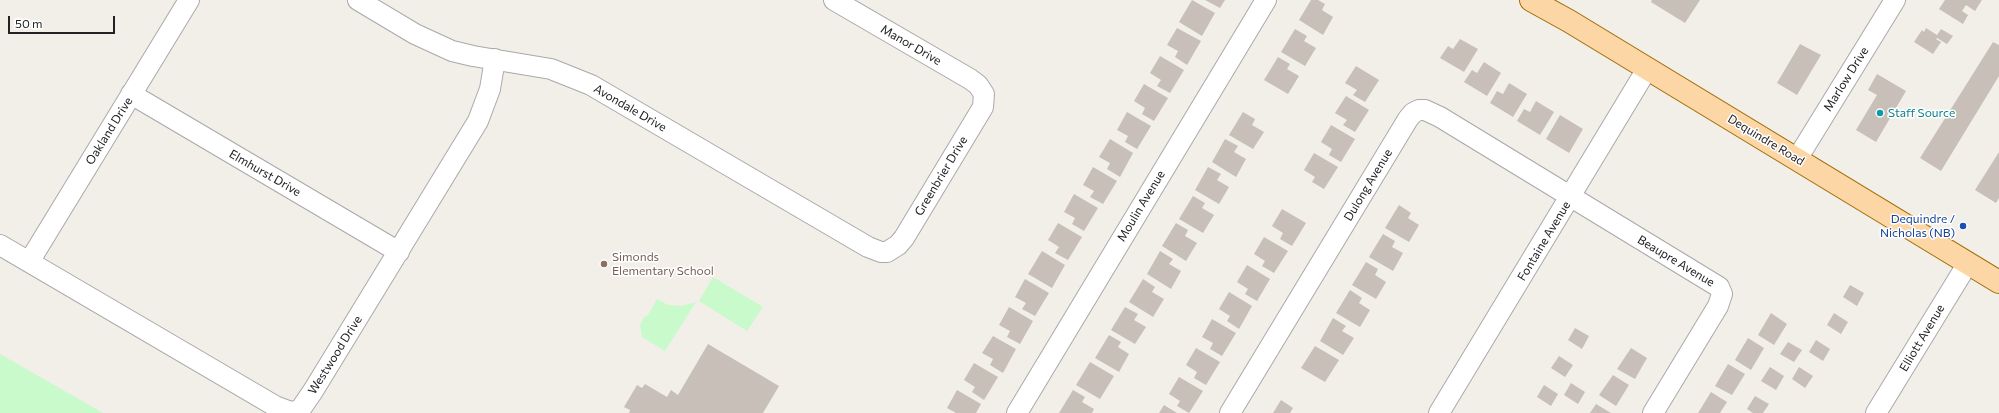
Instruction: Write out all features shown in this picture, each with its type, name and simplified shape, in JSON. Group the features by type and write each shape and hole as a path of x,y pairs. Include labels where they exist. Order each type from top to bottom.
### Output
{"main road":[{"name":"Dequindre Road","path":"1531,0 1999,282"}],"street":[{"name":"Oakland Drive","path":"29,262 188,0"},
{"name":"Avondale Drive","path":"358,0 433,43 452,51 551,69 591,85 868,247 881,252 887,252"},
{"name":"Manor Drive","path":"834,0 970,79 978,85 984,94"},
{"name":"Moulin Avenue","path":"1017,413 1266,0"},
{"name":"Marlow Drive","path":"1797,159 1895,0"},
{"name":"Westwood Drive","path":"0,245 275,406 291,412 300,410 399,252 478,121 490,89 495,59"},
{"name":"Fontaine Avenue","path":"1439,413 1647,69"},
{"name":"Elmhurst Drive","path":"131,94 399,252"},
{"name":"Greenbrier Drive","path":"887,252 898,245 904,238 983,107 984,94"},
{"name":"Dulong Avenue","path":"1230,413 1404,126 1414,113 1419,110 1425,110 1440,117 1570,197"},
{"name":"Beaupre Avenue","path":"1570,197 1712,282 1719,288 1722,294 1718,306 1653,413"},
{"name":"Elliott Avenue","path":"1876,413 1968,262"}],"green space":[{"path":"713,277 763,307 747,331 699,301"},
{"path":"657,299 668,305 681,306 696,302 665,351 642,337 640,325 644,317 648,315"},
{"path":"0,354 103,413 0,413"}],"building":[{"path":"1192,0 1215,13 1202,36 1179,22"},
{"path":"1205,0 1225,0 1220,8"},
{"path":"1311,0 1318,0 1325,4 1322,10 1333,17 1323,35 1299,20"},
{"path":"1652,0 1700,0 1685,23 1651,2"},
{"path":"1945,0 1982,0 1975,11 1966,5 1962,11 1968,15 1963,24 1939,9"},
{"path":"1177,28 1201,41 1187,65 1175,57 1178,51 1167,45"},
{"path":"1926,28 1937,35 1941,29 1953,36 1947,44 1937,38 1936,39 1941,42 1933,54 1914,42 1922,30 1924,32"},
{"path":"1295,29 1307,36 1304,41 1316,48 1305,66 1281,52"},
{"path":"1460,39 1478,49 1464,72 1440,58 1448,46 1453,49"},
{"path":"1993,42 1999,45 1999,76 1941,171 1920,158"},
{"path":"1800,44 1821,55 1797,95 1777,83"},
{"path":"1160,56 1184,70 1170,93 1157,86 1161,80 1150,73"},
{"path":"1278,57 1290,64 1287,69 1299,76 1288,94 1264,80"},
{"path":"1484,62 1501,73 1487,96 1464,82 1472,70 1477,73"},
{"path":"1356,66 1379,80 1365,102 1353,95 1357,90 1345,83"},
{"name":"Staff Source","path":"1877,74 1906,91 1876,142 1856,130 1877,95 1868,90"},
{"path":"1509,83 1527,94 1513,117 1490,103 1497,91 1503,94"},
{"path":"1144,84 1168,98 1154,121 1142,114 1145,108 1134,101"},
{"path":"1346,96 1369,110 1355,132 1343,125 1347,120 1335,113"},
{"path":"1536,101 1554,112 1540,135 1517,121 1524,109 1530,112"},
{"path":"1127,112 1151,126 1137,149 1125,142 1128,136 1117,130"},
{"path":"1243,112 1255,119 1252,125 1264,132 1253,149 1229,135"},
{"path":"1560,115 1583,129 1569,153 1546,139"},
{"path":"1331,125 1355,139 1341,162 1329,155 1332,149 1321,142"},
{"path":"1110,139 1133,153 1120,177 1107,169 1110,163 1099,157"},
{"path":"1225,139 1238,146 1234,152 1246,159 1236,177 1212,162"},
{"path":"1999,152 1999,198 1996,203 1975,190"},
{"path":"1314,153 1338,167 1324,189 1312,182 1315,177 1304,170"},
{"path":"1093,167 1117,181 1103,204 1090,197 1094,191 1083,185"},
{"path":"1208,167 1221,174 1217,180 1229,187 1219,204 1195,190"},
{"path":"1074,194 1098,208 1084,231 1072,224 1075,218 1064,212"},
{"path":"1193,196 1205,203 1202,208 1214,215 1203,233 1179,219"},
{"path":"1399,205 1411,213 1408,218 1419,225 1409,242 1385,228"},
{"path":"1282,209 1306,223 1292,246 1280,239 1283,233 1272,226"},
{"path":"1058,223 1082,237 1068,260 1055,253 1059,247 1048,240"},
{"path":"1176,223 1188,230 1185,236 1197,243 1186,261 1162,246"},
{"path":"1383,234 1395,241 1392,247 1403,253 1393,271 1369,257"},
{"path":"1264,237 1288,251 1274,273 1262,266 1265,261 1254,254"},
{"path":"1042,251 1065,265 1052,288 1028,274"},
{"path":"1160,251 1173,259 1169,264 1181,271 1171,289 1147,274"},
{"path":"1366,262 1378,269 1375,275 1386,282 1376,299 1352,285"},
{"path":"1247,265 1270,279 1257,301 1245,294 1248,289 1237,282"},
{"path":"1025,279 1049,293 1035,316 1022,309 1026,303 1015,297"},
{"path":"1143,279 1155,287 1152,292 1164,299 1153,317 1129,302"},
{"path":"1850,285 1864,293 1857,306 1843,297"},
{"path":"1350,290 1362,298 1359,303 1370,310 1360,327 1336,313"},
{"path":"1229,292 1252,306 1239,329 1227,321 1230,316 1219,309"},
{"path":"1009,307 1033,321 1020,344 1007,337 1010,331 999,325"},
{"path":"1125,307 1138,314 1134,320 1146,327 1135,344 1111,330"},
{"path":"1771,313 1787,324 1774,345 1758,335"},
{"path":"1834,313 1848,322 1841,334 1827,325"},
{"path":"1333,318 1346,326 1342,331 1354,338 1343,355 1320,341"},
{"path":"1212,319 1236,333 1222,356 1210,349 1213,343 1202,337"},
{"path":"1575,328 1589,336 1582,349 1568,340"},
{"path":"1109,335 1121,342 1118,347 1129,354 1119,372 1095,358"},
{"path":"993,336 1016,349 1003,373 990,365 993,359 982,353"},
{"path":"1748,338 1764,348 1751,370 1735,360"},
{"path":"1816,340 1830,349 1823,361 1809,352"},
{"path":"1788,342 1802,350 1794,362 1780,354"},
{"path":"708,344 779,386 763,413 629,413 630,410 624,407 637,385 642,388 645,384 667,397 671,390 678,395"},
{"path":"1315,346 1339,360 1325,382 1301,368"},
{"path":"1196,348 1220,362 1206,385 1194,378 1197,372 1186,365"},
{"path":"1631,348 1647,358 1635,379 1617,369"},
{"path":"1559,356 1573,365 1565,377 1551,368"},
{"path":"1090,362 1114,376 1100,399 1076,385"},
{"path":"974,363 998,377 984,400 972,392 975,387 964,380"},
{"path":"1728,364 1745,374 1732,395 1715,386"},
{"path":"1770,367 1784,376 1776,390 1761,381"},
{"path":"1799,367 1813,376 1805,388 1792,379"},
{"path":"1613,375 1629,385 1616,406 1599,395"},
{"path":"1179,377 1203,391 1189,413 1177,406 1180,401 1169,394"},
{"path":"1571,383 1585,392 1578,404 1564,395"},
{"path":"1544,385 1558,394 1551,406 1537,397"},
{"path":"957,390 981,404 976,413 956,413 947,408"},
{"path":"1073,390 1085,397 1082,402 1094,409 1092,413 1059,413"},
{"path":"1711,392 1727,402 1720,413 1698,413"},
{"path":"1755,396 1769,404 1763,413 1753,413 1747,409"},
{"path":"1281,400 1293,408 1290,413 1273,413"},
{"path":"1596,404 1611,413 1590,413"},
{"path":"1164,405 1177,413 1159,413"}],"place":[{"name":"Staff Source","path":"1880,113"},
{"name":"Dequindre / Nicholas (NB)","path":"1963,226"},
{"name":"Simonds Elementary School","path":"604,264"}]}
